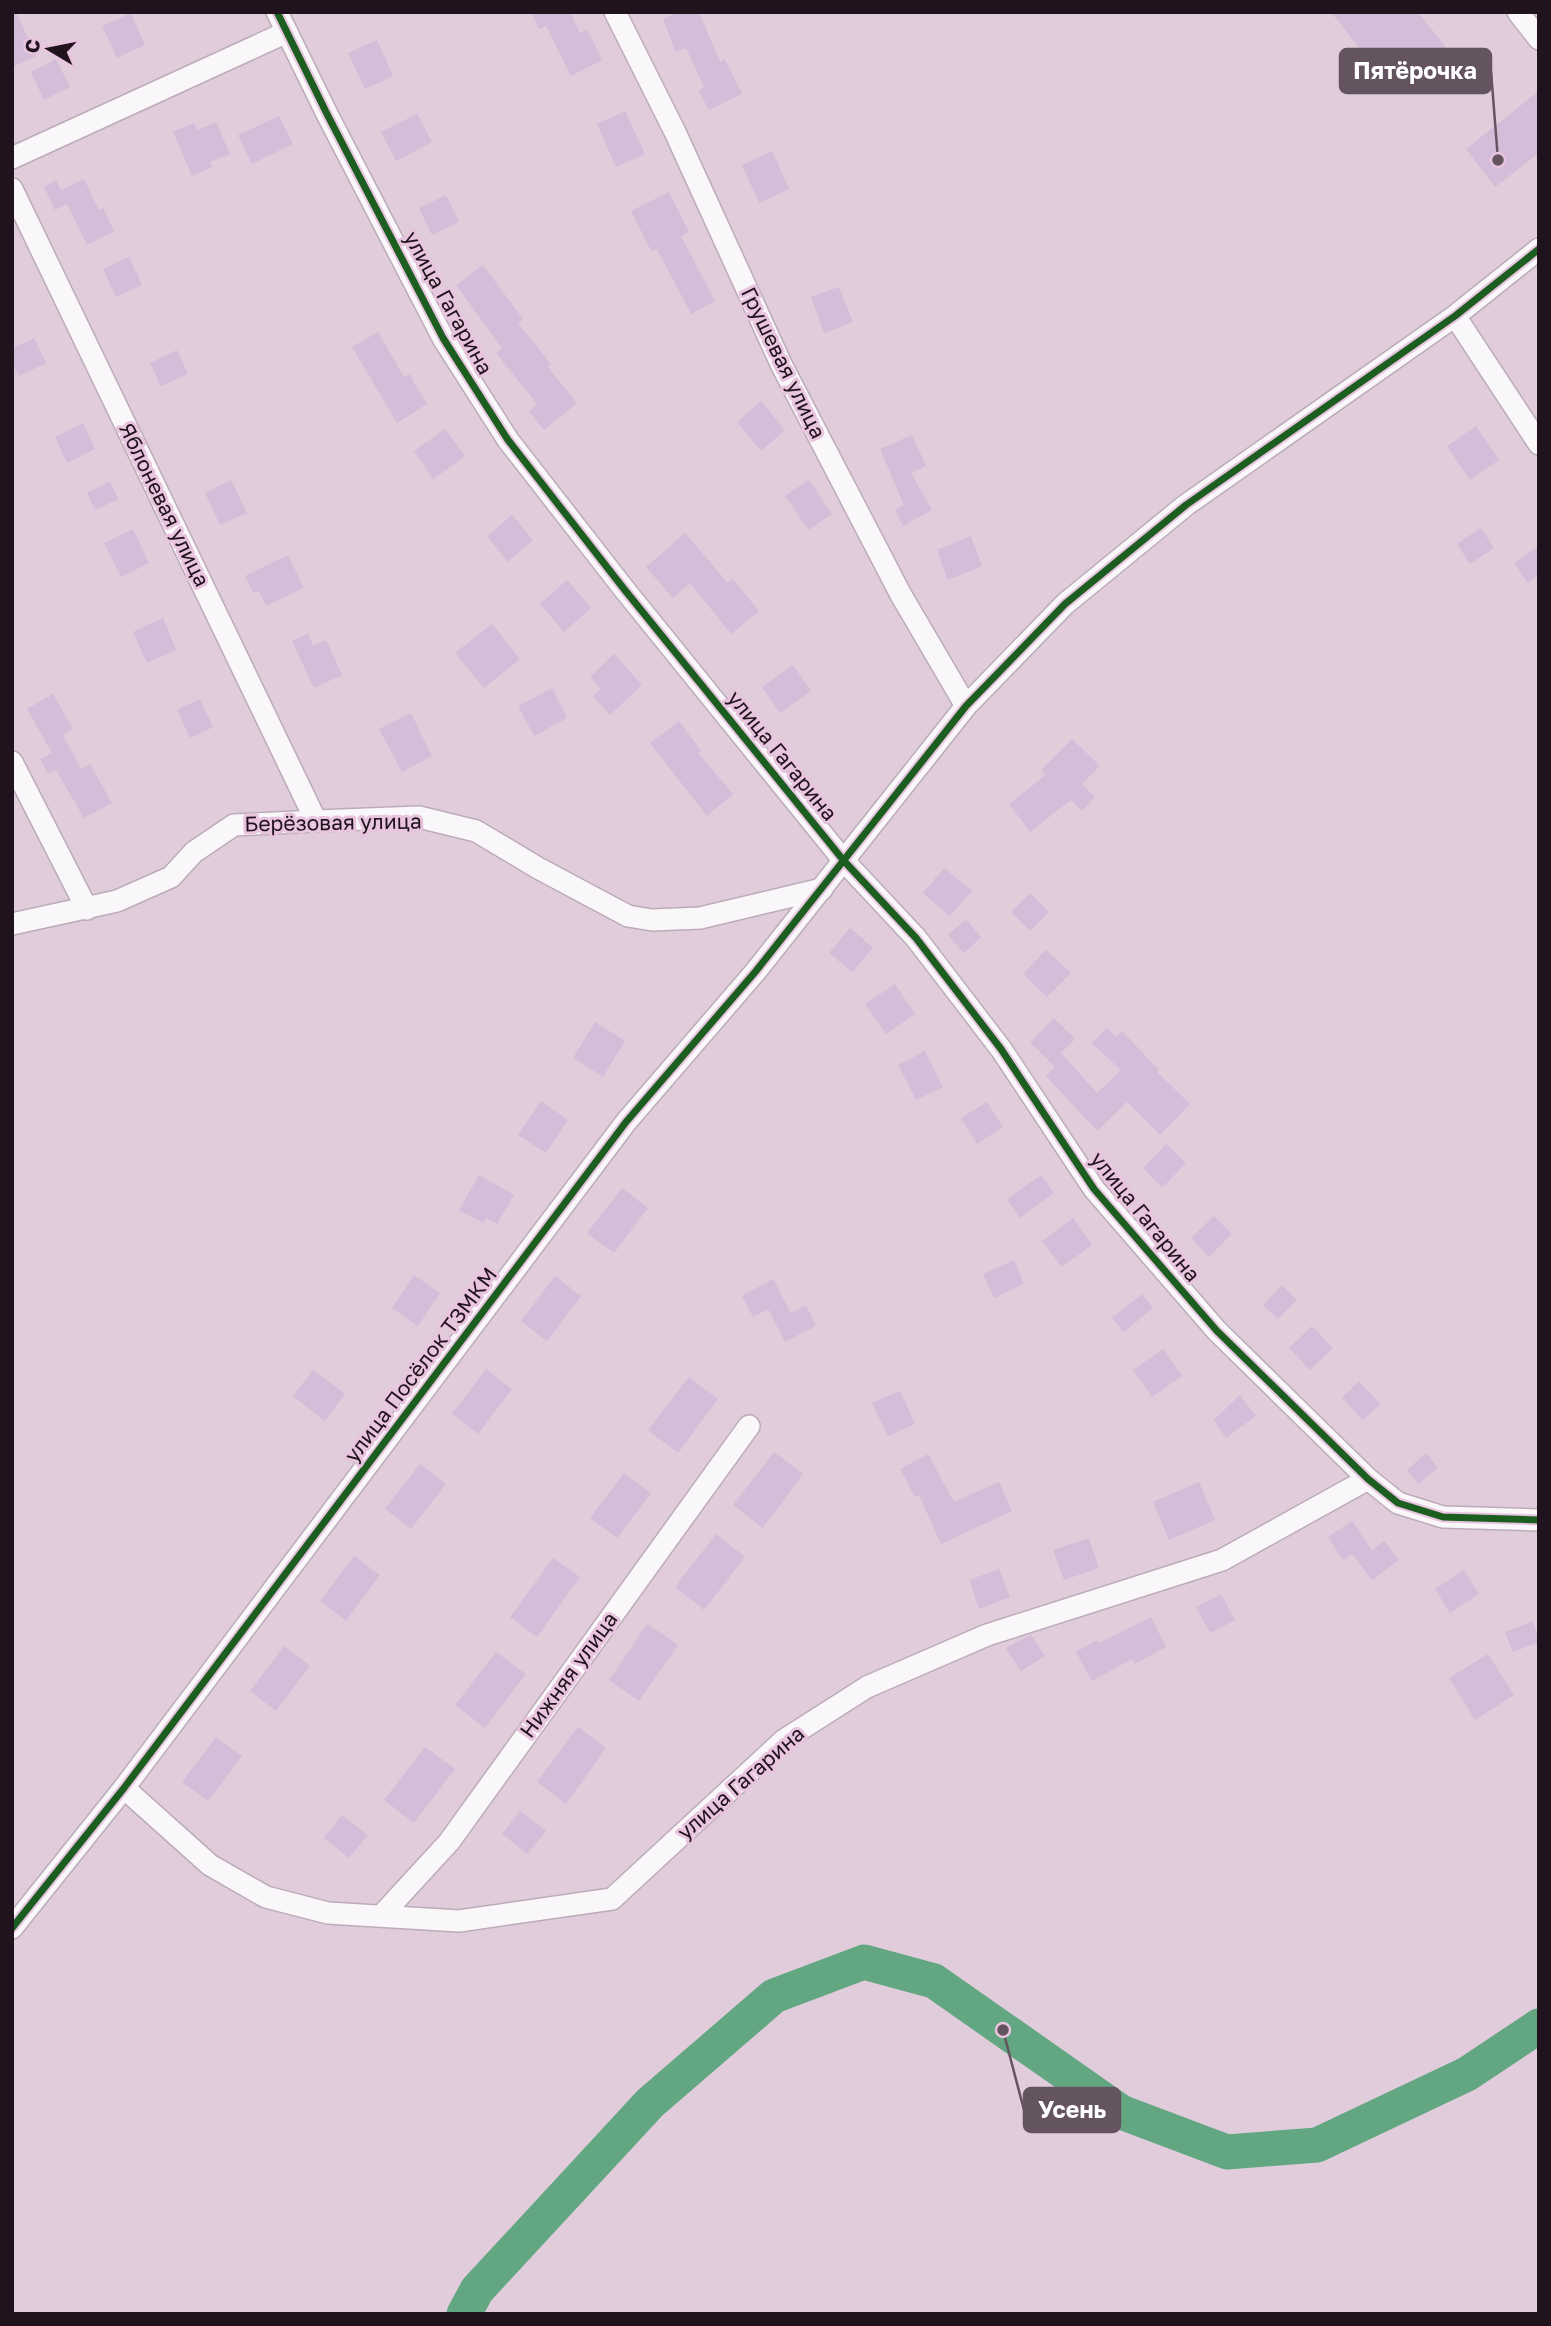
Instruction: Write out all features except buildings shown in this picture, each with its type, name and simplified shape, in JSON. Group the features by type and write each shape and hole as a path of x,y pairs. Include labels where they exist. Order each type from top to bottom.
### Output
{"street":[{"name":"улица Гагарина","path":"277,12 443,338 508,440 624,589 844,861 915,938 1001,1049 1094,1189 1217,1331 1368,1479 1398,1503 1443,1517 1539,1520"},
{"name":"Грушевая улица","path":"615,12 675,132 781,364 901,595 966,706"},
{"path":"1518,12 1539,39"},
{"path":"12,158 287,32"},
{"name":"Яблоневая улица","path":"12,189 316,821"},
{"name":"улица Посёлок ТЗМКМ","path":"12,1927 124,1788 626,1122 757,971 966,706 1065,604 1186,505 1455,316 1539,249"},
{"path":"1455,316 1539,444"},
{"path":"12,762 87,909"},
{"name":"Берёзовая улица","path":"12,924 117,901 170,877 194,852 234,825 316,821 419,817 476,831 628,916 652,920 700,918 822,889"},
{"name":"Нижняя улица","path":"381,1916 449,1842 749,1426"},
{"name":"улица Гагарина","path":"124,1788 210,1865 266,1897 328,1913 459,1921 612,1899 784,1740 867,1687 987,1635 1222,1560 1368,1479"}],"waterway":[{"path":"464,2314 477,2290 650,2103 774,1996 864,1962 934,1981 1121,2112 1227,2152 1317,2145 1467,2074 1539,2026"}],"cycle path":[{"path":"277,12 443,338 508,440 624,589 844,861 916,938 1001,1049 1094,1189 1217,1331 1368,1479 1398,1503 1443,1517 1539,1520"},
{"path":"12,1928 124,1788 626,1122 756,971 966,706 1065,604 1186,505 1455,316 1539,249"}],"place":[{"name":"Пятёрочка","path":"1498,160"},
{"name":"Усень","path":"1003,2030"}]}
